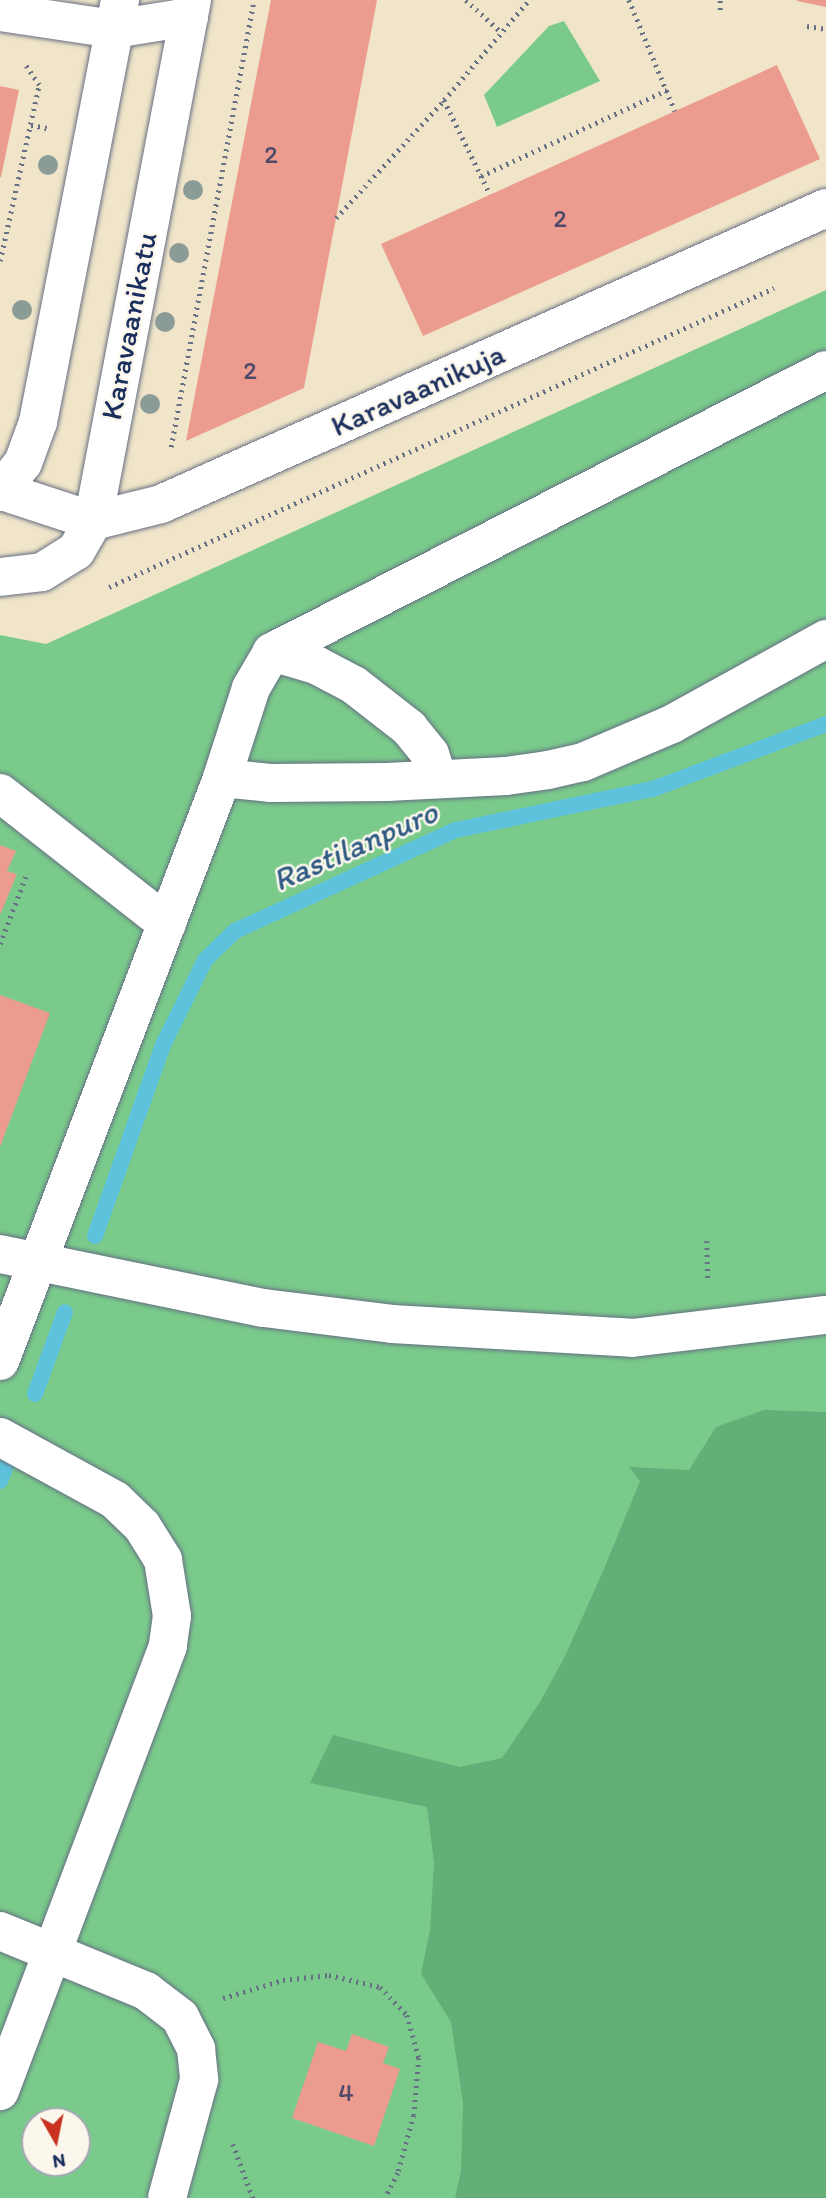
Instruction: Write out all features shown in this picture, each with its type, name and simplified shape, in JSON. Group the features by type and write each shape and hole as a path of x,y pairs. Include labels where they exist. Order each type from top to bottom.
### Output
{"street":[{"path":"0,12 117,14 183,6"},
{"name":"Karavaanikatu","path":"0,577 42,572 76,551 93,521 183,6"},
{"path":"93,521 1,491 23,463 37,422 117,14"},
{"name":"Karavaanikuja","path":"93,521 161,504 826,208"},
{"path":"0,1361 222,778 251,688 271,652 826,370"},
{"path":"222,778 270,783 506,776 583,762 672,724 826,639"},
{"path":"271,652 316,664 354,685 409,729 430,754 438,779"},
{"path":"0,793 167,924"},
{"path":"0,1254 37,1264 264,1308 392,1324 632,1338 826,1315"},
{"path":"0,1437 115,1500 142,1526 163,1560 171,1592 172,1616 168,1647 0,2091"},
{"path":"0,1931 146,1991 180,2017 196,2049 199,2080 167,2198"}],"path":[{"path":"150,568 254,0"},
{"path":"466,0 501,32"},
{"path":"336,218 444,100 529,0"},
{"path":"629,0 675,111"},
{"path":"720,0 720,10"},
{"path":"807,26 826,29"},
{"path":"0,261 39,85 25,64 12,62"},
{"path":"481,176 667,90"},
{"path":"444,100 490,194"},
{"path":"101,591 775,287"},
{"path":"0,944 31,861"},
{"path":"180,2017 231,1994 283,1980 329,1975 380,1987 407,2015 419,2058 414,2115 398,2173 385,2198"}],"green space":[{"path":"564,21 600,81 497,127 484,95 549,26"},
{"path":"826,290 826,2198 0,2198 0,635 46,644"},
{"path":"764,1410 826,1412 826,2198 455,2198 461,2171 463,2103 451,2022 421,1974 430,1930 434,1863 427,1807 310,1783 333,1735 460,1767 502,1758 540,1702 565,1656 604,1569 640,1481 629,1467 689,1470 716,1427"}],"building":[{"path":"271,0 377,0 304,388 186,441"},
{"path":"826,0 826,7 797,1"},
{"path":"777,65 820,159 423,336 381,244"},
{"path":"0,86 19,90 1,177 0,177"},
{"path":"0,845 16,851 7,871 17,874 0,915"},
{"path":"0,995 50,1013 0,1147"},
{"path":"352,2034 389,2047 383,2063 400,2069 374,2146 292,2118 318,2042 346,2051"}],"waterway":[{"name":"Rastilanpuro","path":"95,1236 163,1045 205,960 235,931 456,830 653,789 826,724"},
{"path":"35,1394 65,1312"},
{"path":"0,1481 5,1468"}]}
